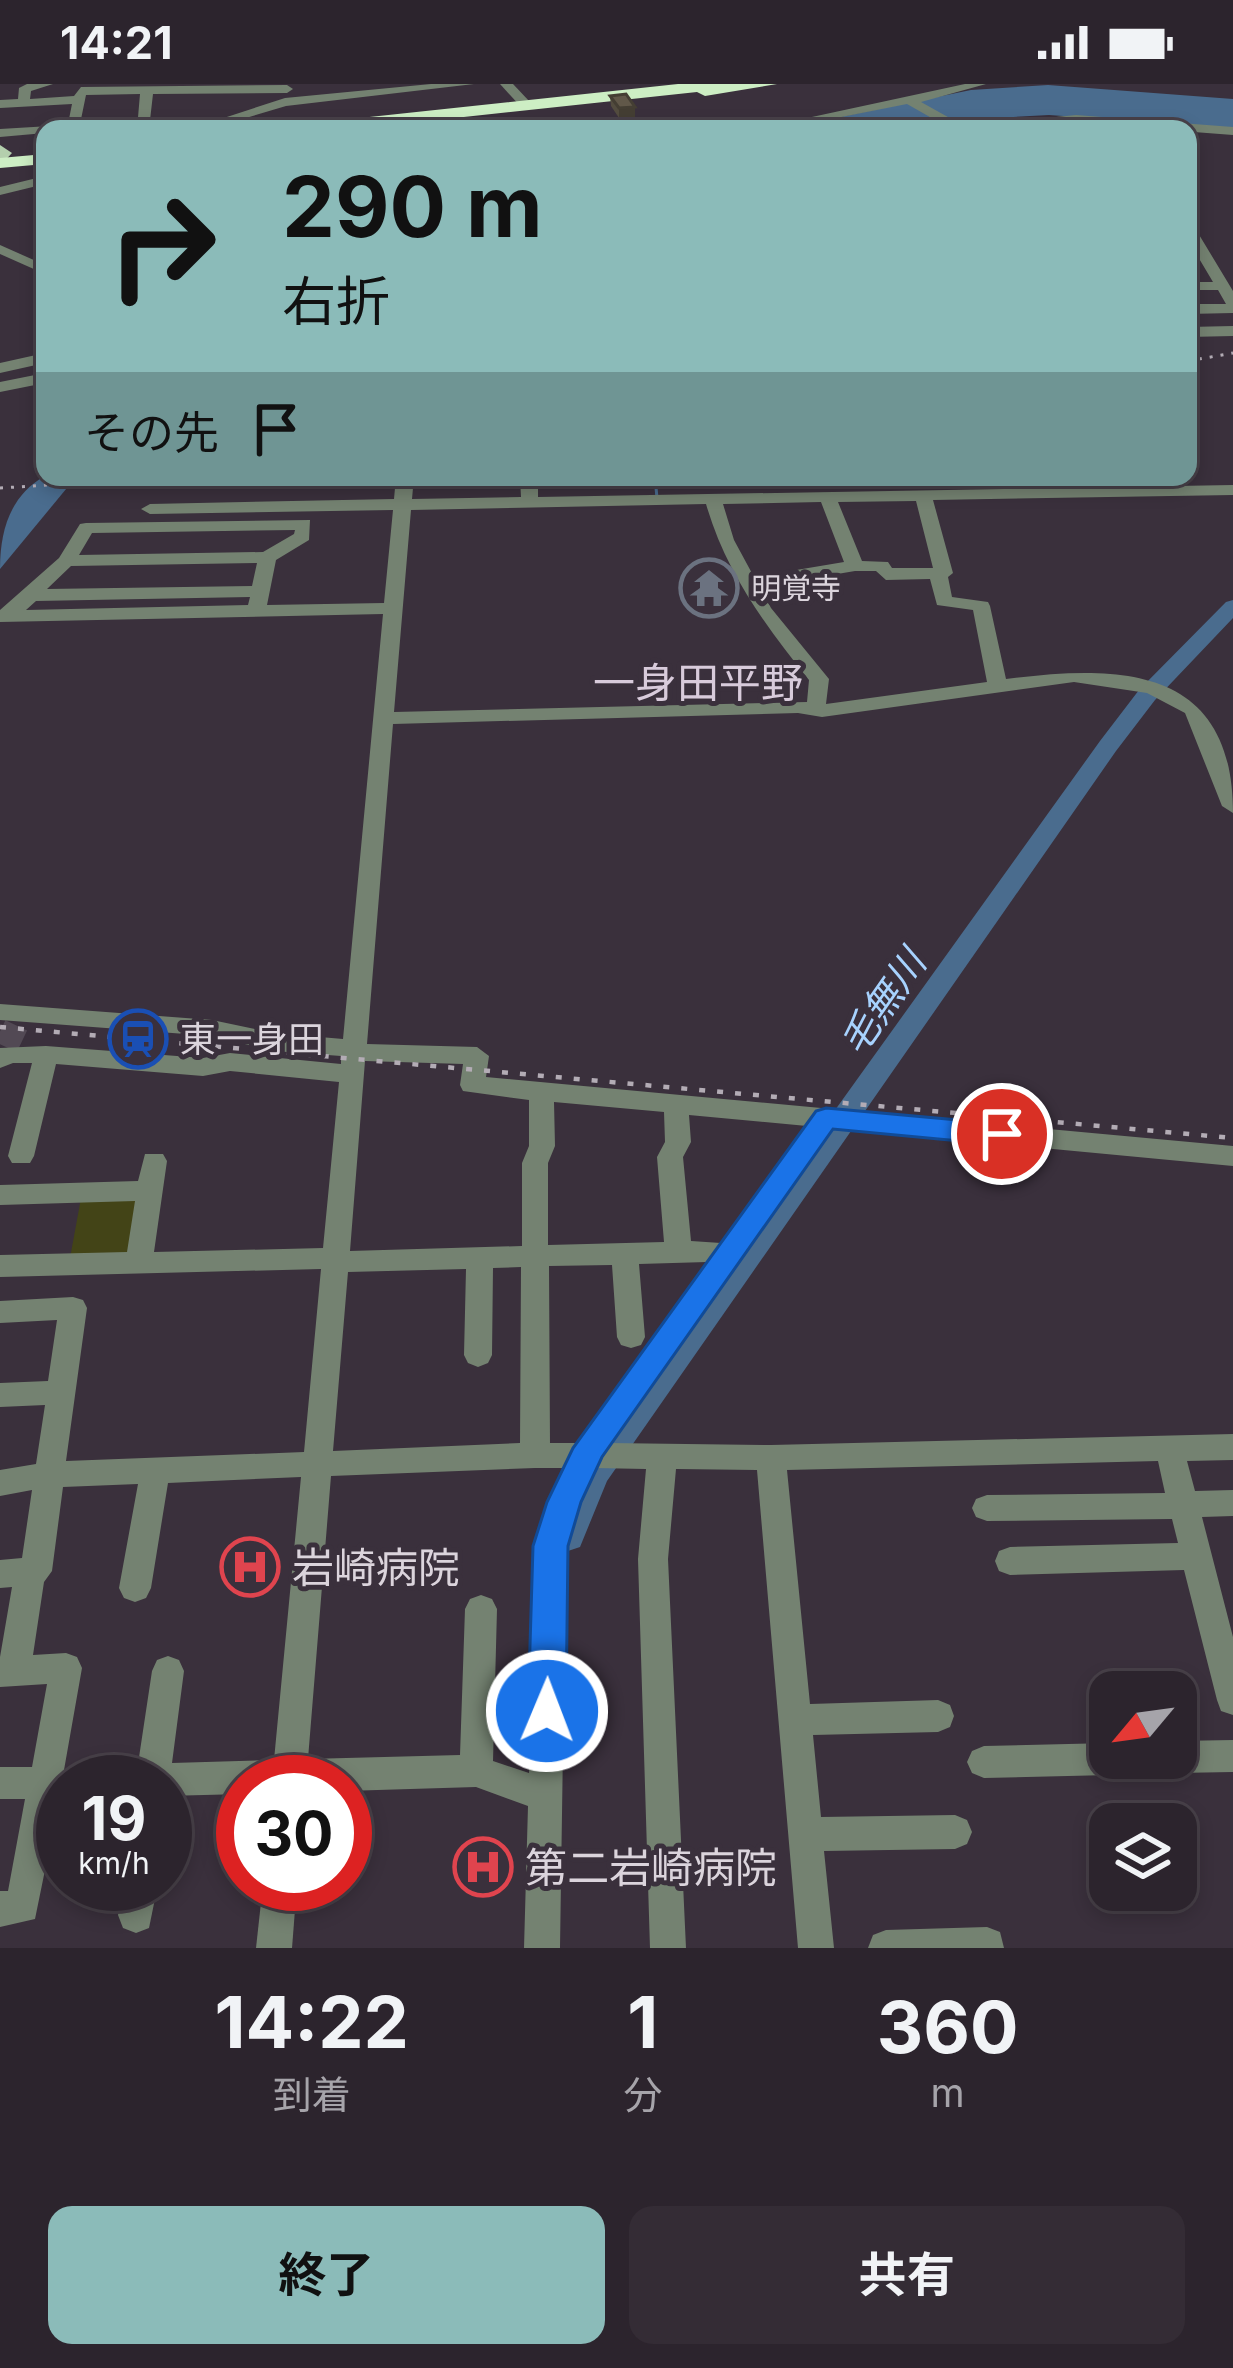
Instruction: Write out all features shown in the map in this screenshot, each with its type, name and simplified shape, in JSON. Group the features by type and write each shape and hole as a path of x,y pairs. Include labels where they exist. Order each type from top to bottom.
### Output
{"highway":[{"path":"413,120 726,84"},
{"path":"423,120 769,84"},
{"path":"1,158 36,160"}],"street":[{"path":"24,103 25,88 47,84"},
{"path":"224,120 268,106 295,90 322,84"},
{"path":"335,84 371,120"},
{"path":"78,120 81,91 98,87 236,87 354,99 468,84"},
{"path":"506,84 526,105"},
{"path":"808,120 980,84"},
{"path":"140,88 143,120"},
{"path":"261,91 268,106"},
{"path":"0,104 77,100"},
{"path":"910,100 946,120"},
{"path":"1055,120 1100,120"},
{"path":"1197,128 1233,131"},
{"path":"0,133 36,130"},
{"path":"0,191 36,182"},
{"path":"1197,243 1233,306 1197,308"},
{"path":"0,249 36,266"},
{"path":"1197,265 1210,264"},
{"path":"1197,286 1222,286"},
{"path":"1197,332 1233,331"},
{"path":"0,368 36,360"},
{"path":"0,387 36,381"},
{"path":"291,1755 404,486"},
{"path":"529,486 530,503"},
{"path":"150,509 1233,490"},
{"path":"750,583 854,566 882,566 886,574 944,573 922,496"},
{"path":"828,498 854,566"},
{"path":"713,500 725,541 776,631 817,675 816,709"},
{"path":"4,616 35,596 66,561 86,528 304,524 303,536 267,557 66,561"},
{"path":"259,601 267,557"},
{"path":"938,573 944,601 981,606 998,687"},
{"path":"35,596 394,608"},
{"path":"4,616 259,601"},
{"path":"384,718 816,709 1074,676 1121,681 1173,698 1195,713 1233,806"},
{"path":"0,1012 212,1028 353,1058"},
{"path":"230,1062 240,1036"},
{"path":"5,1053 203,1067 230,1062 477,1056 472,1084 1233,1156"},
{"path":"21,1156 46,1055"},
{"path":"535,1455 535,1163 542,1146 542,1092"},
{"path":"676,1104 679,1142 670,1157 678,1252"},
{"path":"542,1948 551,1546 564,1502 595,1438 826,1118"},
{"path":"140,1262 154,1161"},
{"path":"0,1195 150,1191"},
{"path":"0,1266 714,1252"},
{"path":"625,1254 632,1337"},
{"path":"478,1355 480,1258"},
{"path":"0,1312 74,1308 36,1571 15,1573 8,1672 66,1668 58,1755"},
{"path":"0,1396 60,1391"},
{"path":"0,1484 48,1475 535,1455 771,1458 1233,1447"},
{"path":"1168,1448 1233,1700"},
{"path":"662,1458 653,1559 668,1948"},
{"path":"771,1458 816,1948"},
{"path":"135,1588 155,1470"},
{"path":"987,1508 1233,1503"},
{"path":"1010,1561 1195,1556"},
{"path":"476,1771 481,1610"},
{"path":"158,1755 168,1671"},
{"path":"796,1720 938,1716"},
{"path":"1197,1757 1233,1756"},
{"path":"984,1762 1089,1759"},
{"path":"372,1776 476,1771 545,1795"},
{"path":"0,1783 36,1784"},
{"path":"807,1834 955,1832"},
{"path":"0,1909 23,1907 36,1857"},
{"path":"274,1948 277,1911"},
{"path":"886,1948 987,1945"}],"shaded area":[{"path":"130,1197 141,1204 134,1250 120,1257 70,1258 81,1198"}],"water":[{"path":"1048,85 1233,99 1233,128 1197,125 1197,120 1049,115 997,120 825,120 971,90"},
{"path":"33,484 69,486 0,569 10,515"}],"building":[{"path":"626,94 635,107 619,108 610,96"}],"waterway":[{"path":"656,486 657,498"},
{"name":"毛無川","path":"568,1536 593,1474 1108,746 1147,695 1233,606"}],"tunnel":[{"path":"6,1047 22,1013"}],"railway":[{"path":"1197,359 1233,353"},
{"path":"0,488 36,486"},
{"path":"0,1027 1233,1138"}],"place":[{"name":"明覚寺","path":"709,588"},
{"name":"東一身田","path":"138,1039"},
{"name":"岩崎病院","path":"250,1567"},
{"name":"第二岩崎病院","path":"483,1867"}],"district":[{"name":"一身田平野","path":"698,682"}],"route":[{"path":"547,1711 551,1546 564,1502 595,1438 826,1118 1002,1134"}]}
